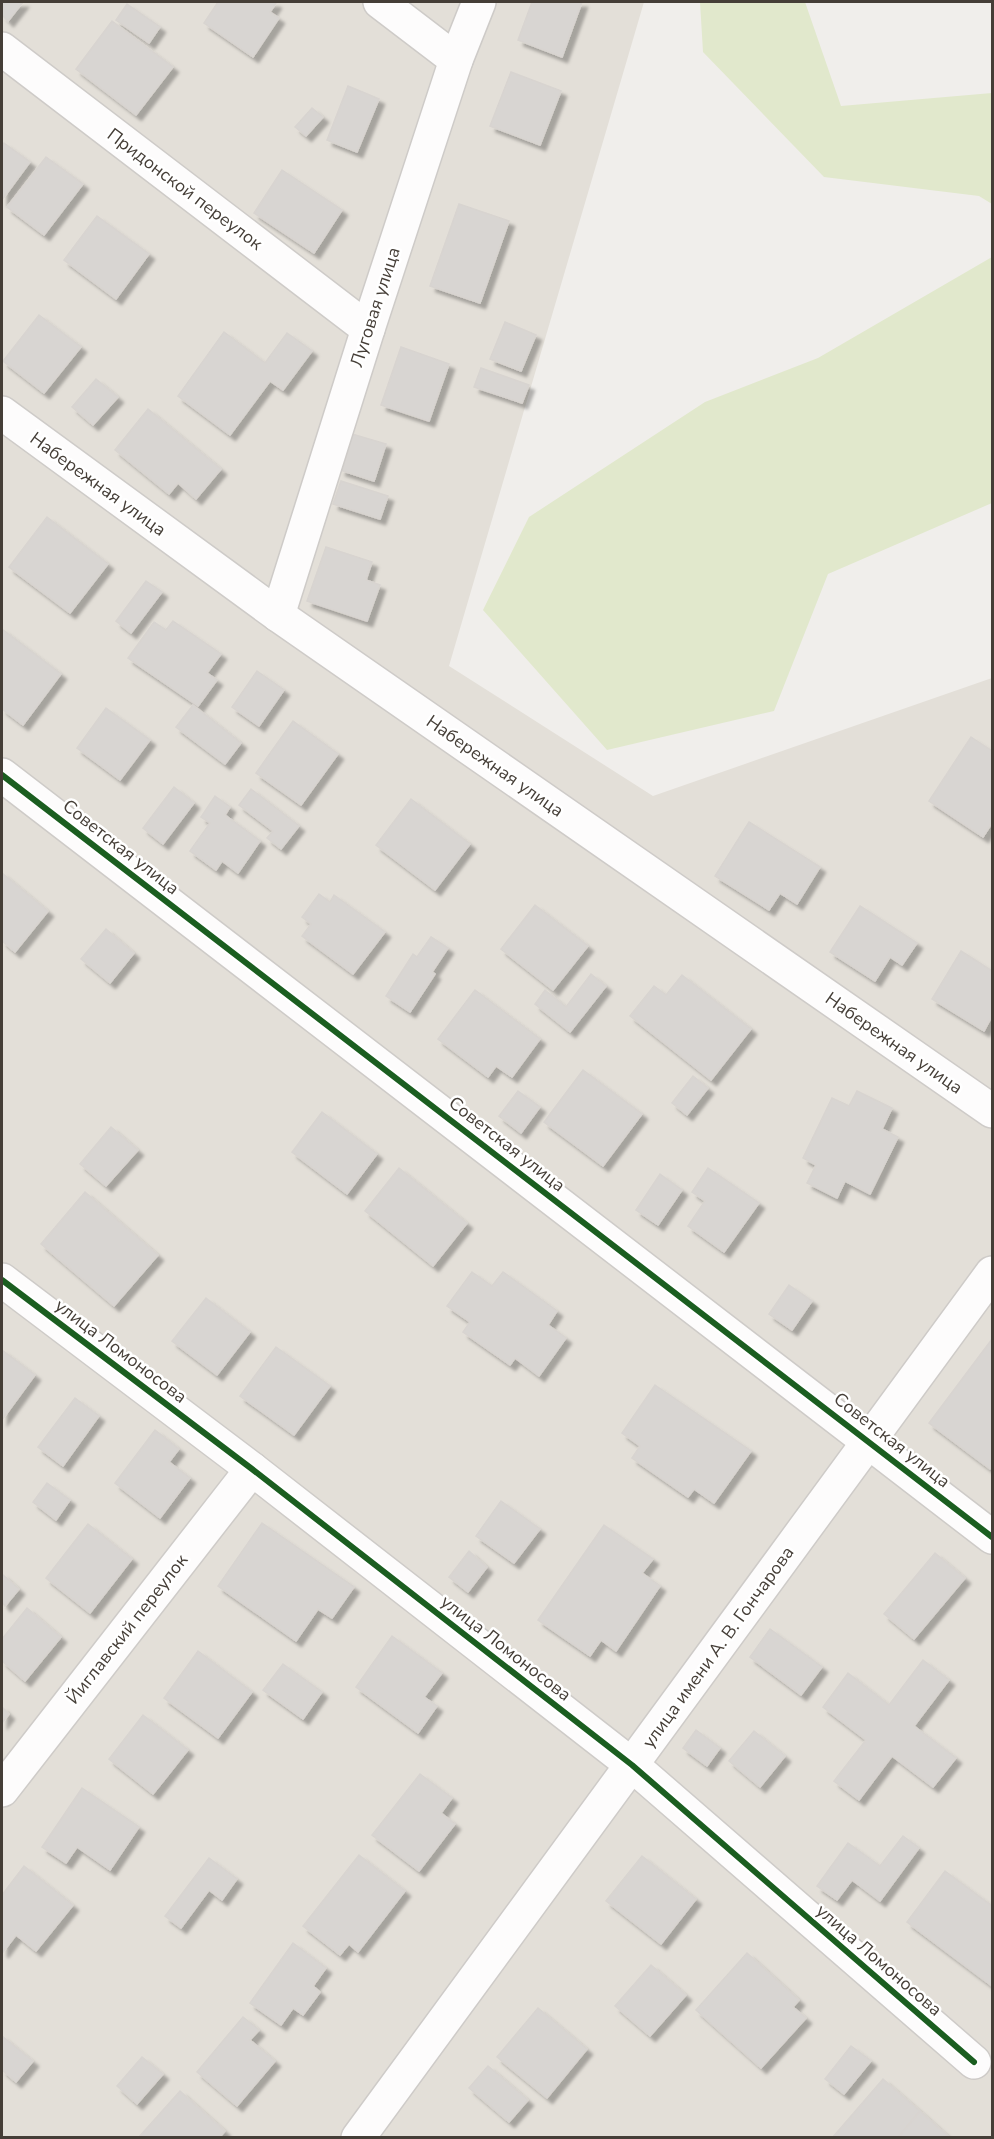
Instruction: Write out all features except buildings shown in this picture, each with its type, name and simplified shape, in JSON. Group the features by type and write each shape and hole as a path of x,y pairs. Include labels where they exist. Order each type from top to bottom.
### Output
{"street":[{"path":"380,2 456,60"},
{"name":"Луговая улица","path":"278,615 368,328 456,60 479,2"},
{"name":"Придонской переулок","path":"2,49 368,328"},
{"name":"Набережная улица","path":"2,413 278,615 993,1111"},
{"name":"Советская улица","path":"2,775 992,1535"},
{"name":"улица имени А. В. Гончарова","path":"358,2138 993,1273"},
{"name":"улица Ломоносова","path":"2,1280 252,1469 632,1765 974,2062"},
{"name":"Йиглавский переулок","path":"2,1790 252,1469"}],"shaded area":[{"path":"2,2 644,2 449,666 653,796 992,678 992,2137 2,2138"}],"green space":[{"path":"700,2 805,2 841,106 992,93 992,204 979,196 824,177 703,52"},
{"path":"992,257 992,503 828,574 774,711 607,750 483,610 529,517 705,402 818,358"}],"cycle path":[{"path":"2,775 992,1537"},
{"path":"2,1280 252,1469 632,1765 974,2062"}]}
